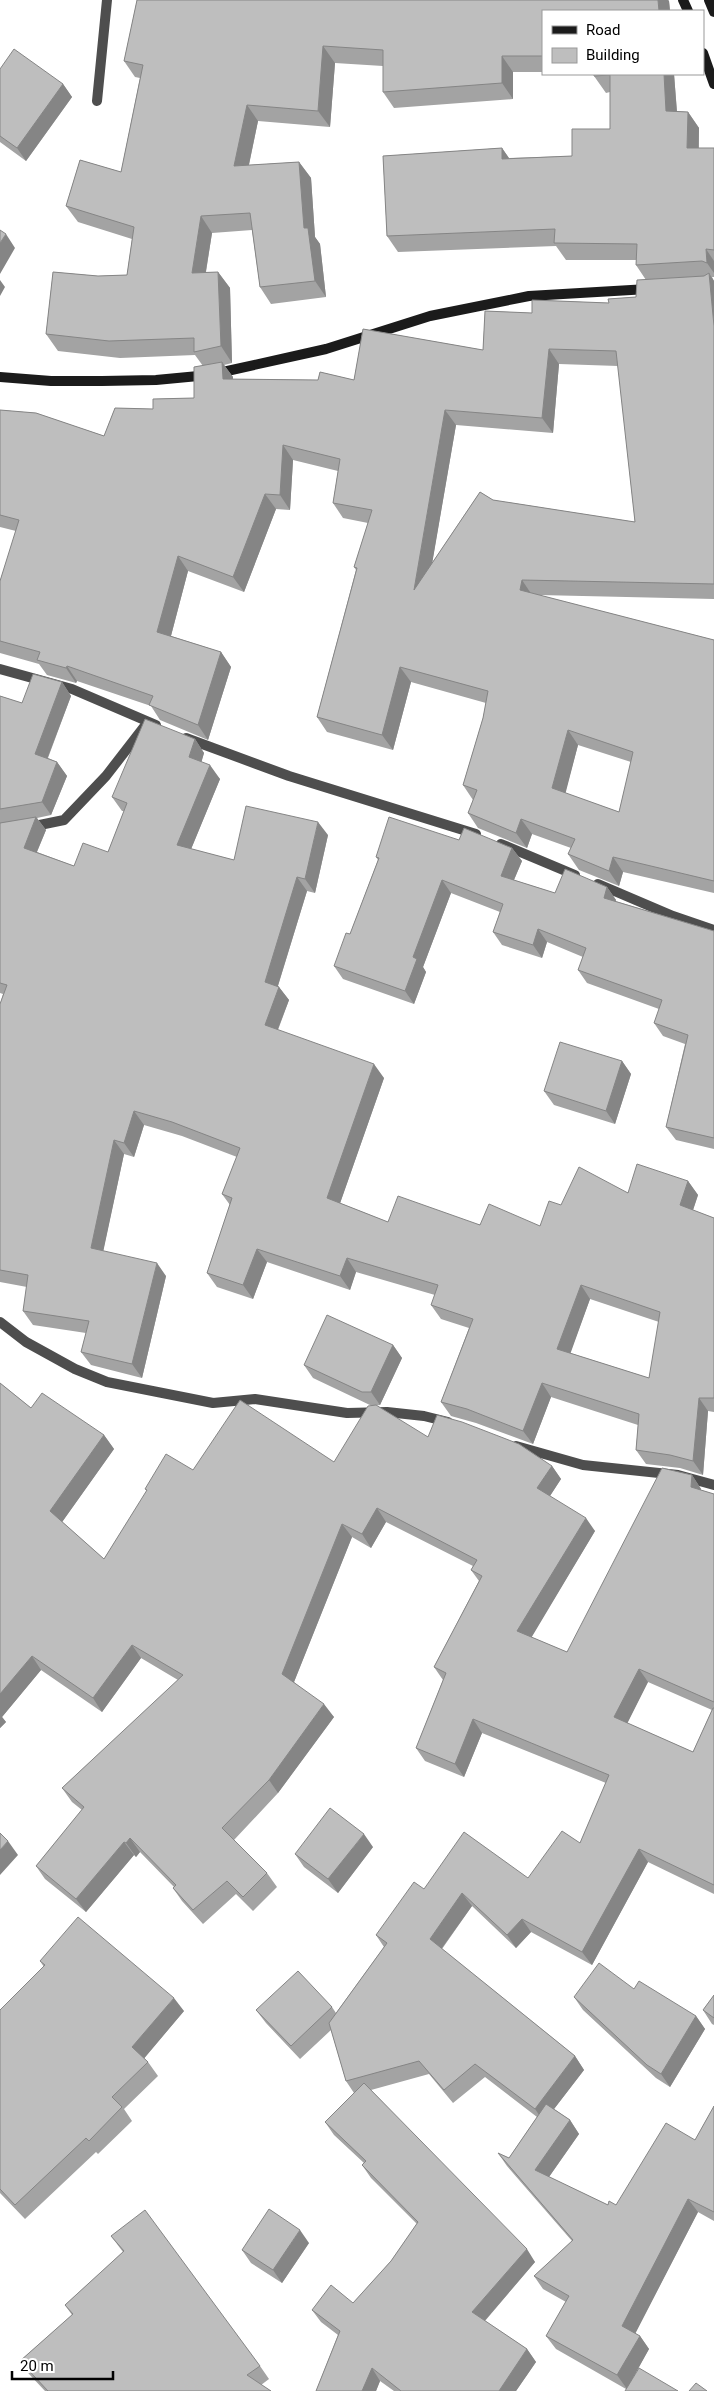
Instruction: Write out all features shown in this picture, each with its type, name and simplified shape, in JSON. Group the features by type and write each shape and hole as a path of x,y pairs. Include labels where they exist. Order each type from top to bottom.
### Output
{"street":[{"path":"97,101 107,0"},
{"path":"709,0 714,12"},
{"path":"704,56 714,84"},
{"path":"0,377 51,381 102,381 156,380 209,375 326,349 430,316 529,296 655,289"},
{"path":"0,669 72,689 147,722 289,776 489,839 673,916 714,930"},
{"path":"19,829 64,820 106,776 147,722"},
{"path":"0,1322 26,1342 75,1369 108,1382 213,1403 255,1399 347,1413 387,1412 424,1416 457,1425"},
{"path":"505,1442 520,1448 583,1464 678,1475 714,1485"}],"building":[{"path":"137,0 658,0 659,10 542,10 542,56 502,56 502,83 383,92 383,50 323,46 318,111 247,105 234,166 299,162 304,228 308,228 315,281 260,287 250,213 201,216 192,273 218,272 221,346 194,352 194,338 109,341 46,334 53,272 98,276 127,275 134,227 66,206 80,160 121,172 143,65 124,61"},
{"path":"14,49 63,84 17,148 0,136 0,69"},
{"path":"610,75 664,75 666,111 688,112 687,148 714,148 714,250 706,249 707,263 702,261 636,265 637,244 554,243 555,229 387,236 383,156 502,148 502,159 572,156 572,129 610,129"},
{"path":"0,230 6,234 0,243"},
{"path":"709,273 714,326 714,584 522,580 520,590 714,640 714,881 613,857 609,871 568,854 575,839 521,819 516,833 468,813 477,790 463,785 483,718 488,691 400,667 382,735 317,717 357,568 354,567 372,510 333,503 340,459 283,445 280,495 265,494 233,577 178,556 157,632 221,652 198,725 149,705 153,696 67,666 66,668 37,660 40,652 0,641 0,581 19,520 0,515 0,410 36,413 104,436 115,408 153,409 153,399 194,398 194,367 222,362 223,379 318,380 320,372 354,380 363,329 483,350 485,311 532,313 532,300 609,303 608,299 636,297 637,280 704,276","holes":["549,349 616,351 635,522 493,500 480,492 414,590 445,410 542,418","568,730 633,752 619,812 552,788"]},
{"path":"33,674 62,682 35,754 57,762 42,802 0,809 0,696 22,703"},
{"path":"145,719 195,739 189,757 210,765 177,845 234,860 246,806 318,822 305,879 297,877 265,982 279,987 265,1025 374,1064 327,1198 388,1222 398,1196 480,1225 489,1204 540,1226 549,1201 561,1205 579,1167 628,1193 637,1164 688,1181 680,1205 714,1218 714,1398 699,1398 693,1461 670,1455 636,1450 639,1414 542,1383 523,1431 467,1409 441,1402 473,1319 431,1305 438,1285 347,1258 340,1276 257,1249 243,1285 207,1273 232,1198 222,1194 240,1148 172,1122 134,1111 124,1143 114,1140 91,1248 157,1263 132,1364 81,1352 89,1321 23,1311 28,1275 0,1270 0,1004 7,985 0,983 0,823 36,817 24,848 74,866 83,843 108,852 127,803 112,797","holes":["581,1285 660,1312 649,1378 557,1349"]},
{"path":"389,817 459,840 464,828 512,848 501,876 555,893 565,869 607,887 604,898 714,931 714,1138 666,1127 688,1035 654,1023 662,1000 578,970 586,948 538,929 533,945 493,932 503,904 442,880 413,957 417,959 405,991 334,966 346,933 350,934 379,858 376,857"},
{"path":"560,1042 622,1061 606,1111 544,1091"},
{"path":"327,1315 393,1345 371,1392 362,1392 304,1365"},
{"path":"0,1383 31,1408 42,1393 104,1435 50,1511 104,1559 147,1490 145,1489 166,1454 193,1470 240,1400 334,1462 368,1406 376,1405 428,1437 437,1415 462,1422 519,1444 552,1466 537,1488 586,1518 517,1631 567,1652 662,1468 692,1475 691,1487 714,1494 714,1702 639,1669 614,1717 693,1752 714,1708 714,1885 639,1849 582,1952 522,1919 507,1935 462,1893 430,1939 575,2056 535,2109 475,2064 444,2090 419,2061 346,2081 329,2023 387,1943 376,1935 414,1882 424,1889 464,1832 528,1878 562,1831 580,1843 609,1775 473,1719 455,1764 416,1748 446,1673 434,1667 482,1576 471,1570 477,1560 377,1508 362,1534 342,1524 282,1674 324,1704 269,1780 222,1828 267,1873 243,1897 227,1881 193,1910 173,1888 176,1885 130,1838 126,1843 124,1842 76,1899 36,1866 84,1807 62,1788 183,1675 132,1645 93,1698 32,1656 0,1694"},
{"path":"330,1808 364,1834 328,1879 295,1854"},
{"path":"0,1833 8,1841 0,1850"},
{"path":"78,1917 174,1998 132,2047 148,2062 112,2097 122,2107 89,2141 86,2138 15,2205 0,2189 0,2010 45,1965 40,1961"},
{"path":"599,1963 634,1989 639,1981 696,2016 661,2074 647,2065 574,1997"},
{"path":"298,1971 332,2007 291,2046 256,2010"},
{"path":"714,1995 714,2018 703,2010"},
{"path":"364,2083 527,2249 472,2312 527,2349 499,2391 401,2391 372,2368 362,2391 316,2391 340,2331 312,2310 331,2285 353,2303 391,2261 418,2222 362,2165 366,2161 325,2122"},
{"path":"546,2104 570,2120 535,2170 608,2205 609,2201 616,2205 666,2123 695,2140 714,2106 714,2212 688,2199 622,2326 640,2336 617,2375 546,2336 569,2296 534,2276 573,2240 498,2153 509,2158"},
{"path":"269,2209 300,2230 273,2270 242,2250"},
{"path":"145,2210 260,2366 247,2375 271,2391 48,2391 20,2361 73,2314 65,2305 124,2251 111,2236"},
{"path":"639,2368 678,2391 625,2391"},
{"path":"696,2383 707,2391 689,2391"}]}
